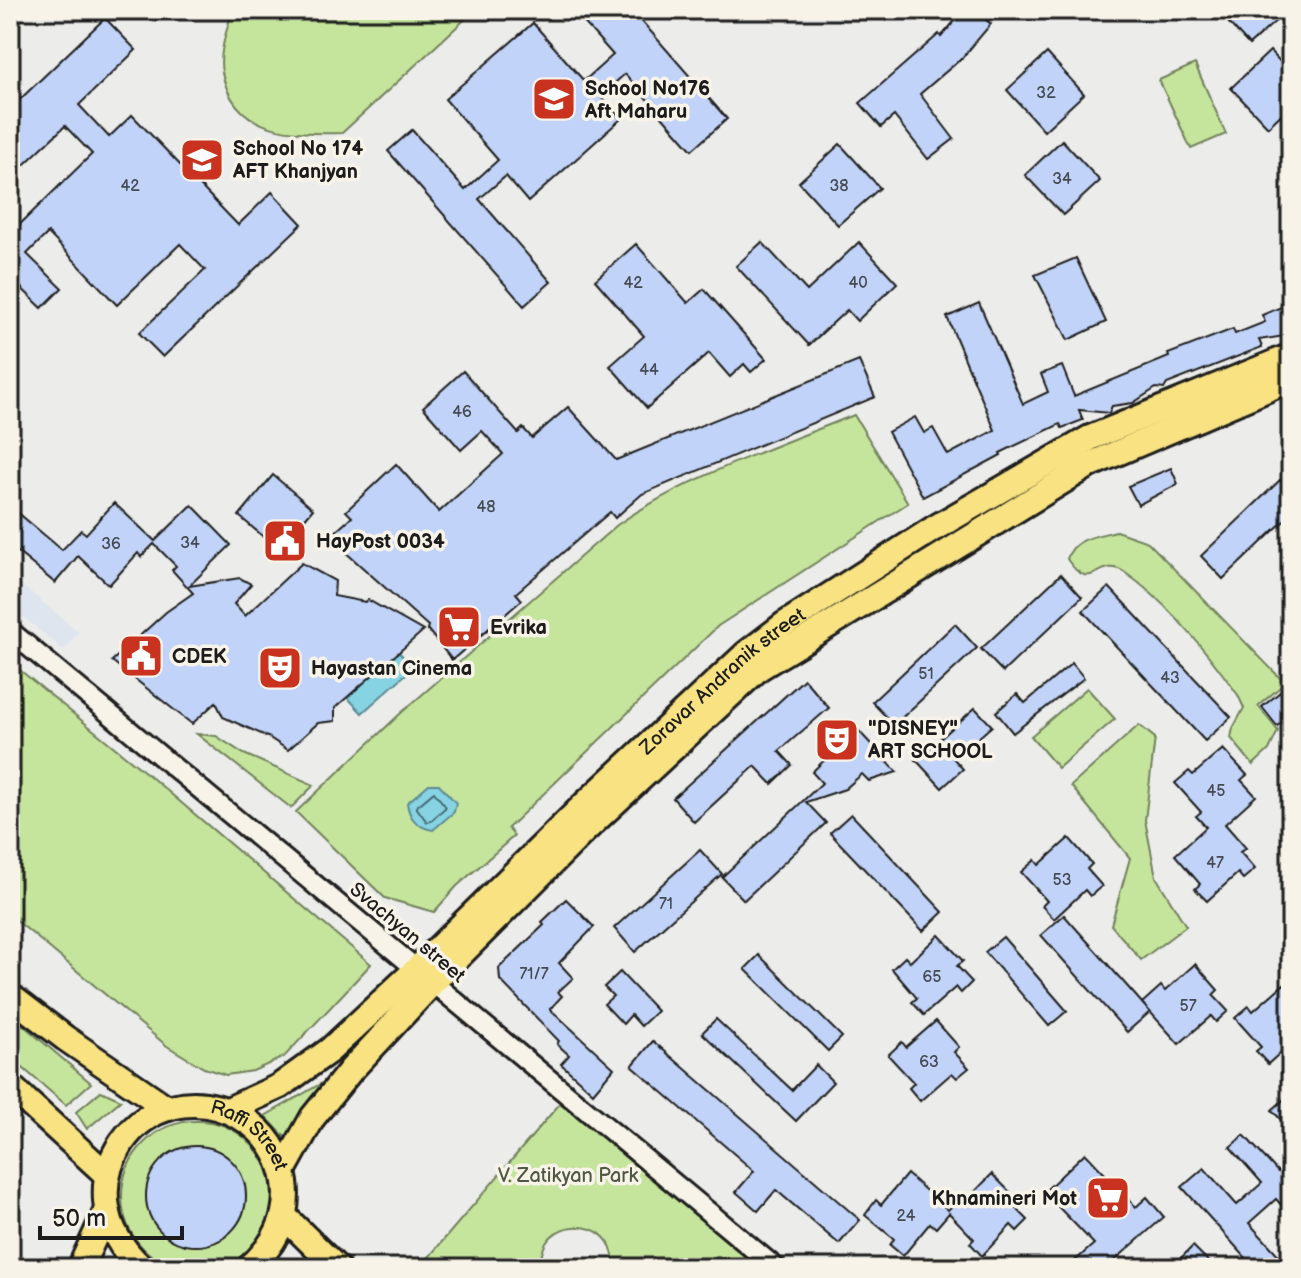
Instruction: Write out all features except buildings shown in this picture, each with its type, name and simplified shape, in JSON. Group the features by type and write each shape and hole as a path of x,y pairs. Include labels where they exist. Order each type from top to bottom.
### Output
{"main road":[{"name":"Zoravar Andranik street","path":"283,1171 313,1117 425,975 585,804 746,654 785,624 933,529 1090,438 1291,356"},
{"name":"Zoravar Andranik street","path":"228,1110 280,1086 425,975 759,668 1089,465 1291,379"},
{"path":"10,996 167,1108"},
{"path":"10,1086 107,1175"},
{"name":"Raffi Street","path":"142,1268 125,1252 113,1233 106,1212 107,1175 116,1151 131,1131 167,1108 202,1104 228,1110 252,1124 272,1145 283,1171 287,1194 284,1216 276,1238 249,1268"},
{"path":"80,1268 106,1212"},
{"path":"284,1216 337,1268"}],"street":[{"name":"Svachyan street","path":"10,631 776,1268"}],"shaded area":[{"path":"10,575 79,632 64,651 10,606"}],"green space":[{"path":"232,10 475,10 342,133 303,133 267,126 252,119 239,108 229,92 221,65"},
{"path":"1195,64 1226,134 1191,149 1159,80"},
{"path":"854,415 908,503 718,626 508,828 514,836 457,886 434,912 385,898 296,812 401,713 617,525 671,492 701,478"},
{"path":"1116,531 1148,542 1285,683 1258,706 1278,731 1269,750 1253,765 1231,738 1244,708 1238,695 1186,629 1156,598 1124,572 1108,568 1083,575 1067,559 1080,542"},
{"path":"10,662 371,964 284,1057 253,1071 226,1075 204,1068 167,1046 10,915"},
{"path":"1087,688 1115,719 1058,768 1031,736"},
{"path":"1139,725 1155,738 1145,820 1156,877 1186,926 1141,960 1111,925 1130,858 1071,786"},
{"path":"197,734 216,736 244,754 314,785 291,808"},
{"path":"10,1014 91,1083 66,1105 10,1057"},
{"path":"322,1083 289,1141 265,1116"},
{"path":"101,1091 121,1100 87,1129 76,1112"},
{"name":"V. Zatikyan Park","path":"562,1101 758,1268 613,1268 612,1250 604,1237 592,1229 577,1227 563,1229 551,1237 543,1250 542,1268 427,1268 423,1264"},
{"path":"197,1121 226,1126 250,1143 267,1167 272,1196 267,1225 250,1249 226,1266 197,1271 168,1266 144,1249 127,1225 122,1196 127,1167 144,1143 168,1126"}],"water":[{"path":"398,651 413,668 362,713 347,697"},
{"path":"429,784 439,784 456,803 454,812 433,830 415,821 407,803"}],"place":[{"name":"School No176 Aft Maharu","path":"554,99"},
{"name":"School No 174 AFT Khanjyan","path":"202,160"},
{"name":"HayPost 0034","path":"285,541"},
{"name":"Evrika","path":"459,627"},
{"name":"CDEK","path":"141,656"},
{"name":"Hayastan Cinema","path":"280,668"},
{"name":"\"DISNEY\" ART SCHOOL","path":"837,740"},
{"name":"Khnamineri Mot","path":"1108,1198"}]}
